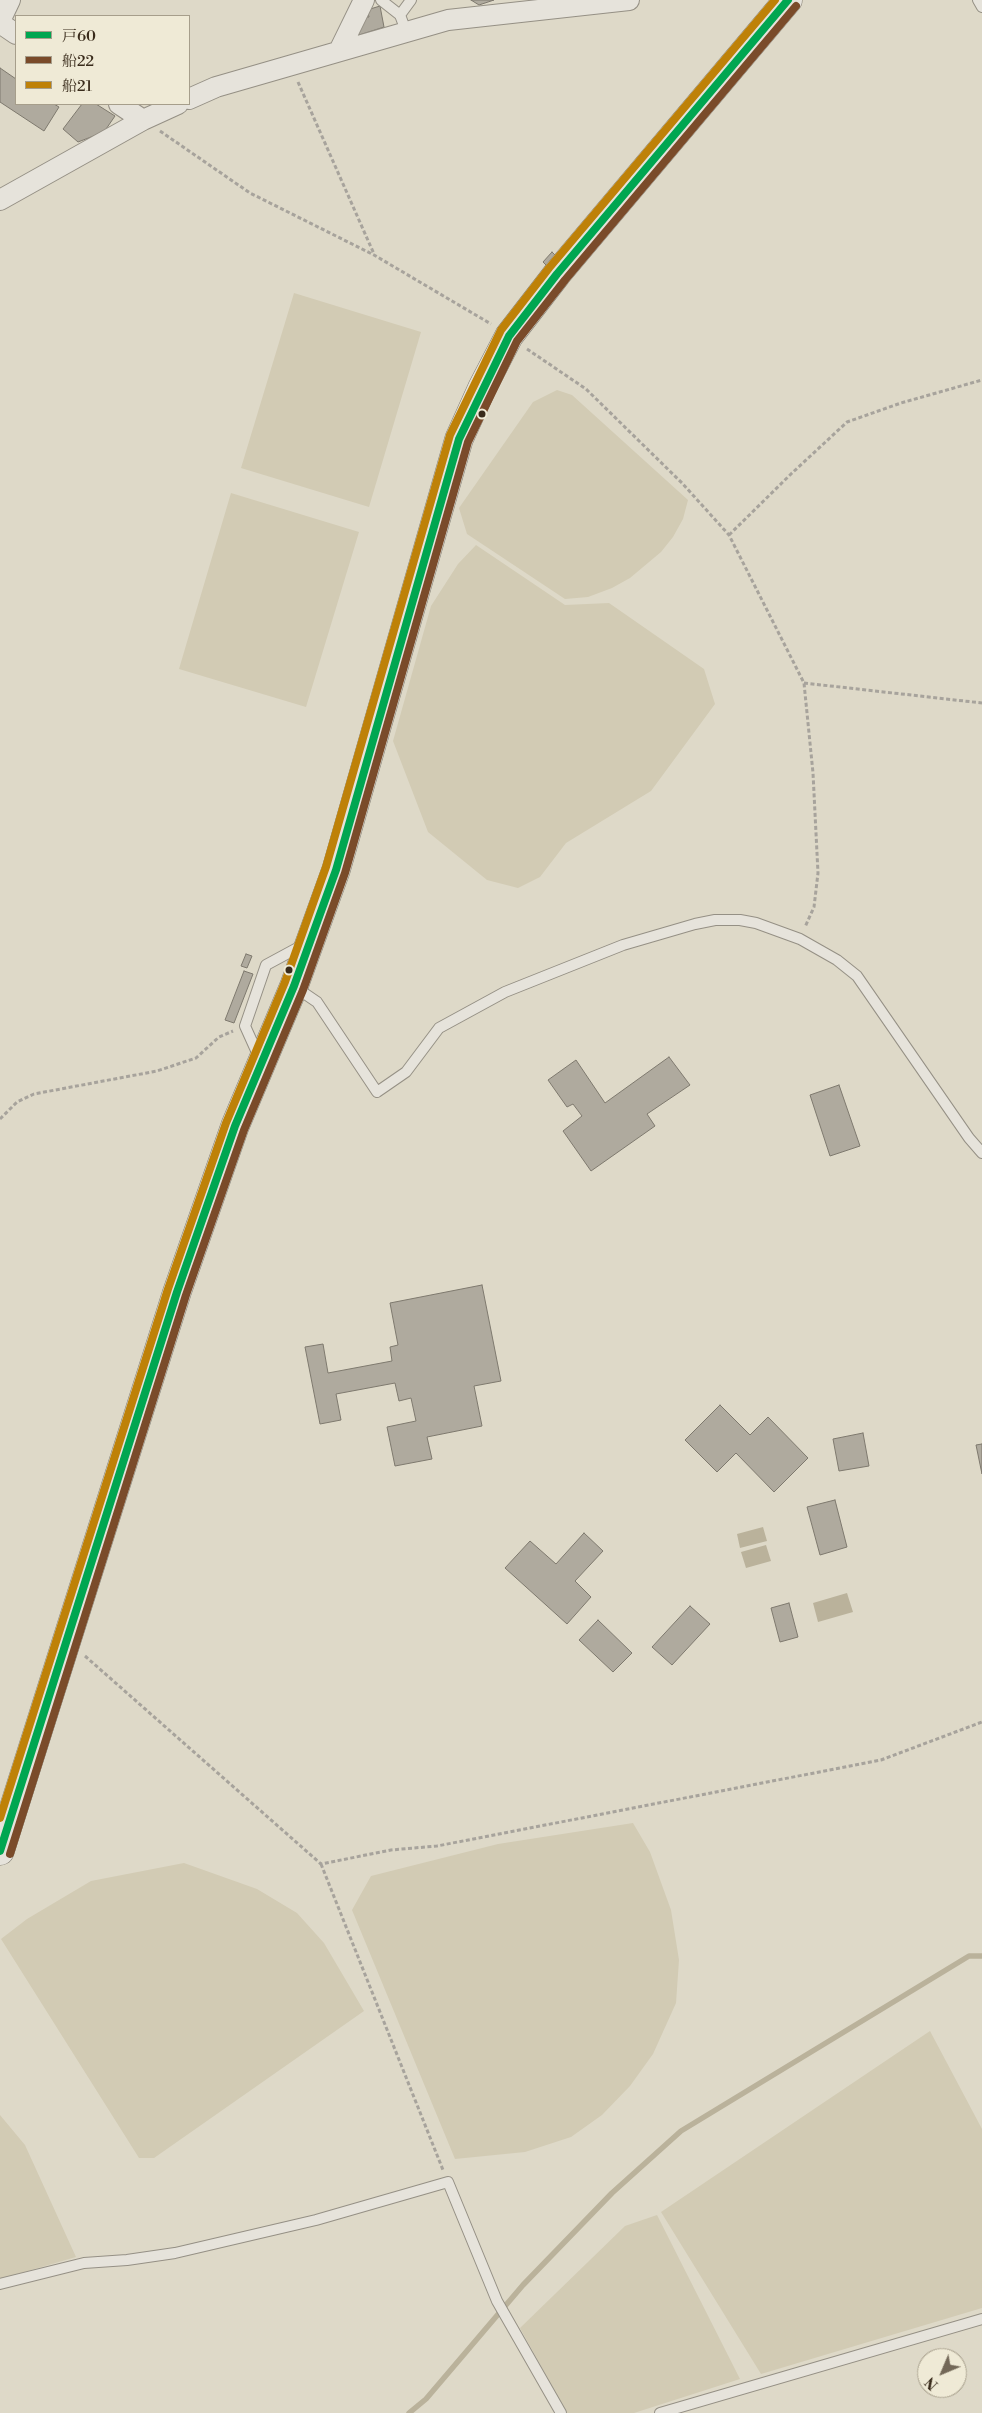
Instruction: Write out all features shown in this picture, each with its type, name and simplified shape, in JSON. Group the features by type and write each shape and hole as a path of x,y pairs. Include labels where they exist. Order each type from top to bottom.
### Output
{"main road":[{"path":"0,1851 177,1292 235,1126 294,986 336,870 459,440 482,388 509,336 557,274 788,0"}],"street":[{"path":"10,0 0,22 15,33"},
{"path":"339,50 364,0"},
{"path":"190,99 216,87 339,50 403,23 448,20 629,0"},
{"path":"120,105 143,120"},
{"path":"0,200 143,120 176,105"}],"lane":[{"path":"381,0 403,23 411,0"},
{"path":"978,0 982,7"},
{"path":"294,986 317,1002 377,1092 406,1072 433,1034 446,1023 505,992 607,951 694,924 715,920 740,920 756,923 800,939 844,965 863,983 969,1138 982,1153"},
{"path":"262,1062 245,1026 266,966 310,941"},
{"path":"0,2284 84,2263 127,2260 184,2251 316,2220 448,2182 497,2301 561,2413"},
{"path":"660,2413 982,2319"}],"path":[{"path":"290,65 374,255"},
{"path":"143,120 250,193 374,255 492,325"},
{"path":"526,348 586,389 682,483 729,535 804,683 813,773 818,872 814,907 800,939"},
{"path":"729,535 847,422 982,380"},
{"path":"804,683 982,703"},
{"path":"0,1119 17,1102 34,1094 157,1071 196,1058 219,1037 245,1026"},
{"path":"67,1642 320,1864 448,2182"},
{"path":"320,1864 391,1850 437,1846 881,1760 982,1722"}],"shaded area":[{"path":"294,293 421,332 369,507 241,468"},
{"path":"557,390 572,395 688,500 683,519 673,537 661,552 630,578 612,588 588,597 565,599 467,534 459,508 533,402"},
{"path":"231,493 359,532 306,707 179,669"},
{"path":"476,545 565,605 609,603 704,669 715,704 651,791 566,843 540,877 518,888 487,880 428,832 393,741 431,606 458,564"},
{"path":"763,1527 767,1541 740,1548 737,1534"},
{"path":"766,1545 771,1561 746,1568 741,1552"},
{"path":"847,1593 853,1612 818,1622 813,1603"},
{"path":"633,1823 650,1852 671,1910 679,1960 676,2003 653,2054 630,2086 602,2115 571,2137 525,2152 455,2159 352,1910 371,1876 498,1844"},
{"path":"184,1863 257,1889 297,1913 324,1943 364,2011 154,2158 139,2158 1,1939 27,1919 91,1881"},
{"path":"930,2031 982,2129 982,2308 761,2374 661,2212"},
{"path":"0,2115 25,2145 76,2257 0,2279"},
{"path":"657,2215 740,2379 634,2413 567,2413 520,2328 625,2226"}],"building":[{"path":"471,0 494,0 479,5"},
{"path":"380,6 384,27 350,38 364,17 369,17 367,10"},
{"path":"0,68 15,78 15,105 56,105 59,107 44,131 0,102"},
{"path":"81,105 98,105 115,116 104,132 78,142 63,129"},
{"path":"552,252 556,256 547,266 543,262"},
{"path":"246,954 252,956 247,968 241,966"},
{"path":"244,971 253,974 234,1023 225,1020"},
{"path":"669,1057 690,1085 647,1114 655,1126 591,1171 563,1131 582,1116 573,1104 567,1107 548,1080 576,1060 605,1103"},
{"path":"839,1085 860,1146 830,1156 810,1095"},
{"path":"482,1285 501,1381 474,1386 482,1426 427,1437 432,1459 395,1466 387,1427 416,1421 411,1398 399,1401 395,1383 336,1394 341,1420 320,1424 305,1347 323,1344 328,1373 392,1361 390,1347 398,1345 390,1303"},
{"path":"720,1405 750,1435 768,1417 808,1458 774,1492 736,1453 717,1472 685,1440"},
{"path":"863,1433 869,1466 839,1471 833,1439"},
{"path":"982,1444 982,1474 976,1445"},
{"path":"835,1500 847,1547 820,1555 807,1507"},
{"path":"584,1533 603,1551 575,1581 591,1597 567,1624 505,1568 530,1541 556,1564"},
{"path":"789,1603 798,1637 780,1642 771,1608"},
{"path":"690,1606 710,1624 672,1665 652,1647"},
{"path":"598,1620 632,1653 613,1672 579,1640"}],"waterway":[{"path":"409,2413 426,2399 523,2285 612,2193 681,2131 969,1956 982,1956"}],"transit line":[{"name":"船21","path":"0,1818 168,1289 226,1123 285,982 326,867 450,435 501,330 549,268 775,0"},
{"name":"戸60","path":"0,1851 177,1292 235,1126 294,986 336,870 459,439 509,336 557,274 788,0"},
{"name":"船22","path":"10,1854 186,1295 244,1130 303,990 345,873 468,442 517,341 565,280 796,6"}]}
